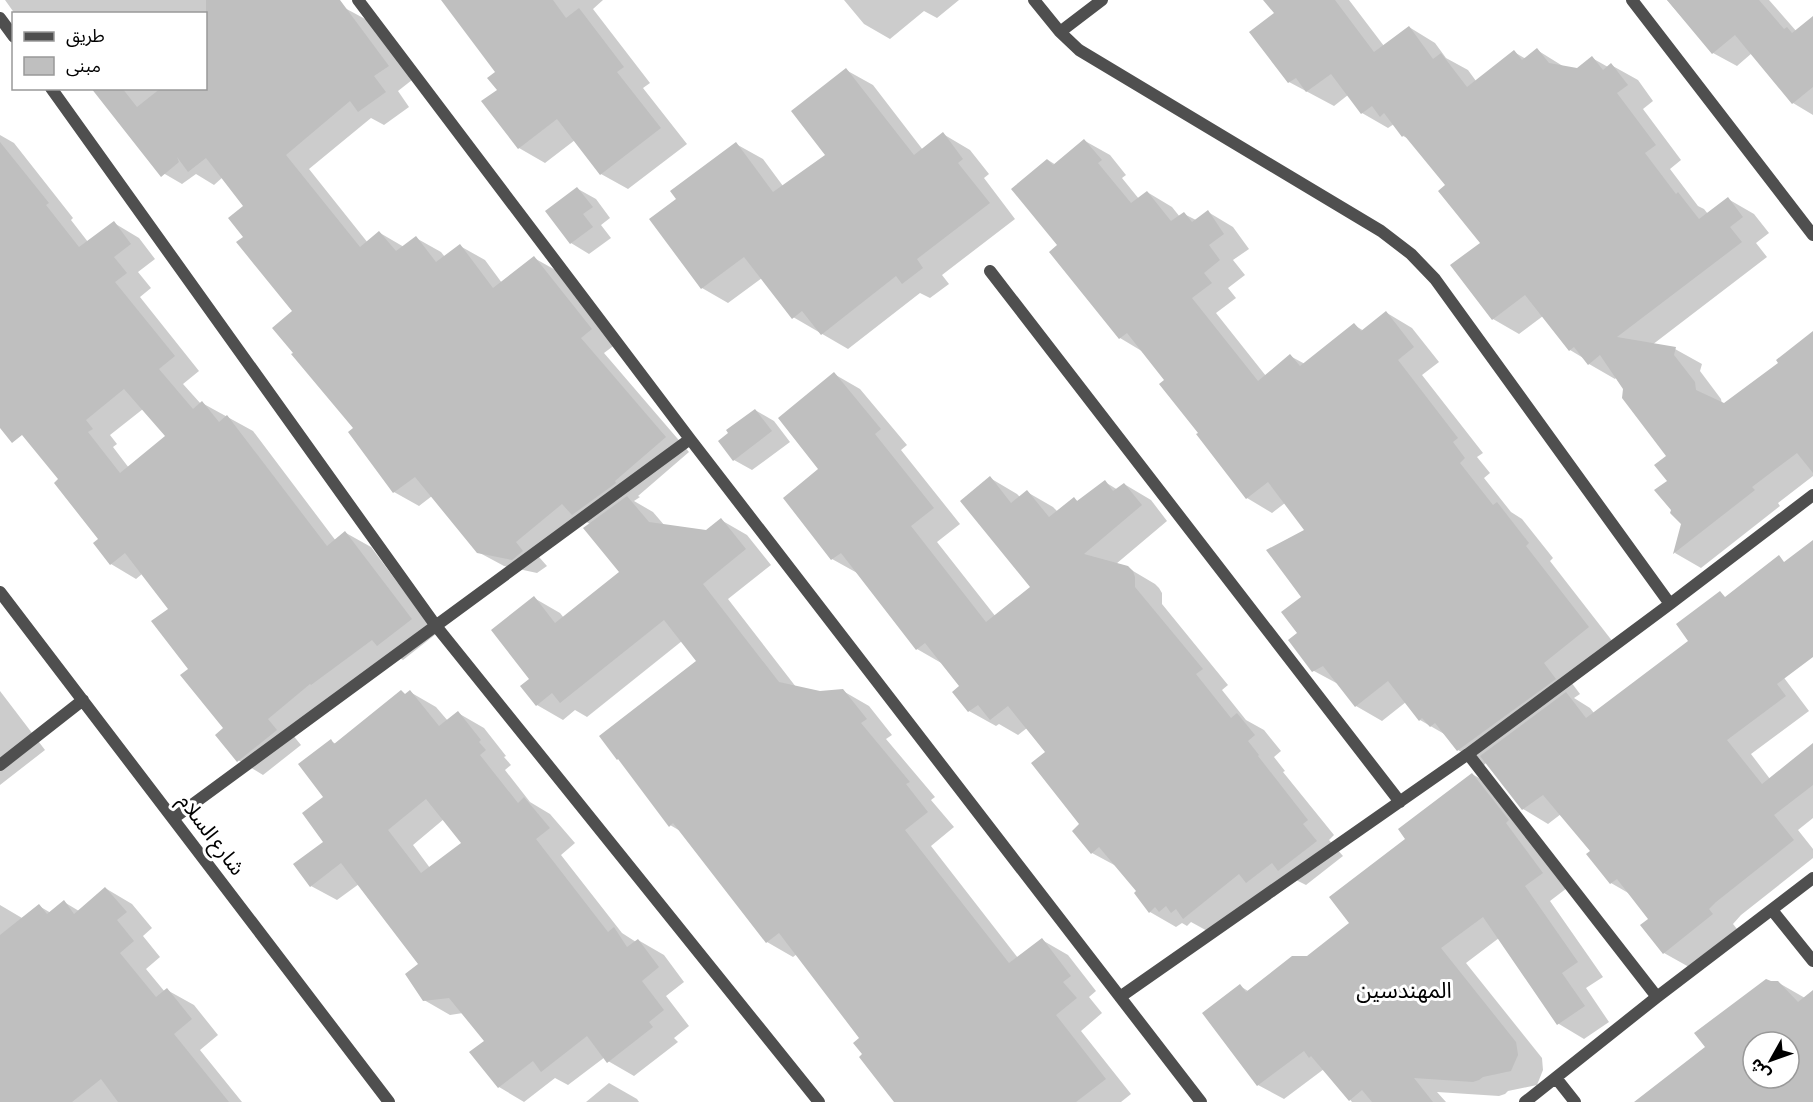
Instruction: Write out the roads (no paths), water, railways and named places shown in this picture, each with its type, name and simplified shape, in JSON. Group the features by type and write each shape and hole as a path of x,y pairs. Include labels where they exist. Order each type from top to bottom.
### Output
{"street":[{"path":"358,0 690,439 1201,1102"},
{"path":"1034,0 1060,32 1079,50 1381,231 1411,254 1435,279 1670,604"},
{"path":"1060,32 1102,0"},
{"path":"1632,0 1813,235"},
{"path":"0,18 12,34"},
{"path":"52,90 436,626 819,1102"},
{"path":"990,271 1400,802"},
{"path":"174,818 690,439"},
{"path":"1120,997 1468,754 1813,495"},
{"name":"شارع السلام","path":"0,592 389,1102"},
{"path":"0,765 83,700"},
{"path":"1468,754 1657,997"},
{"path":"1525,1102 1657,997 1813,878"},
{"path":"1772,910 1813,961"},
{"path":"1556,1078 1575,1102"}],"district":[{"name":"المهندسين","path":"1404,991"}]}
